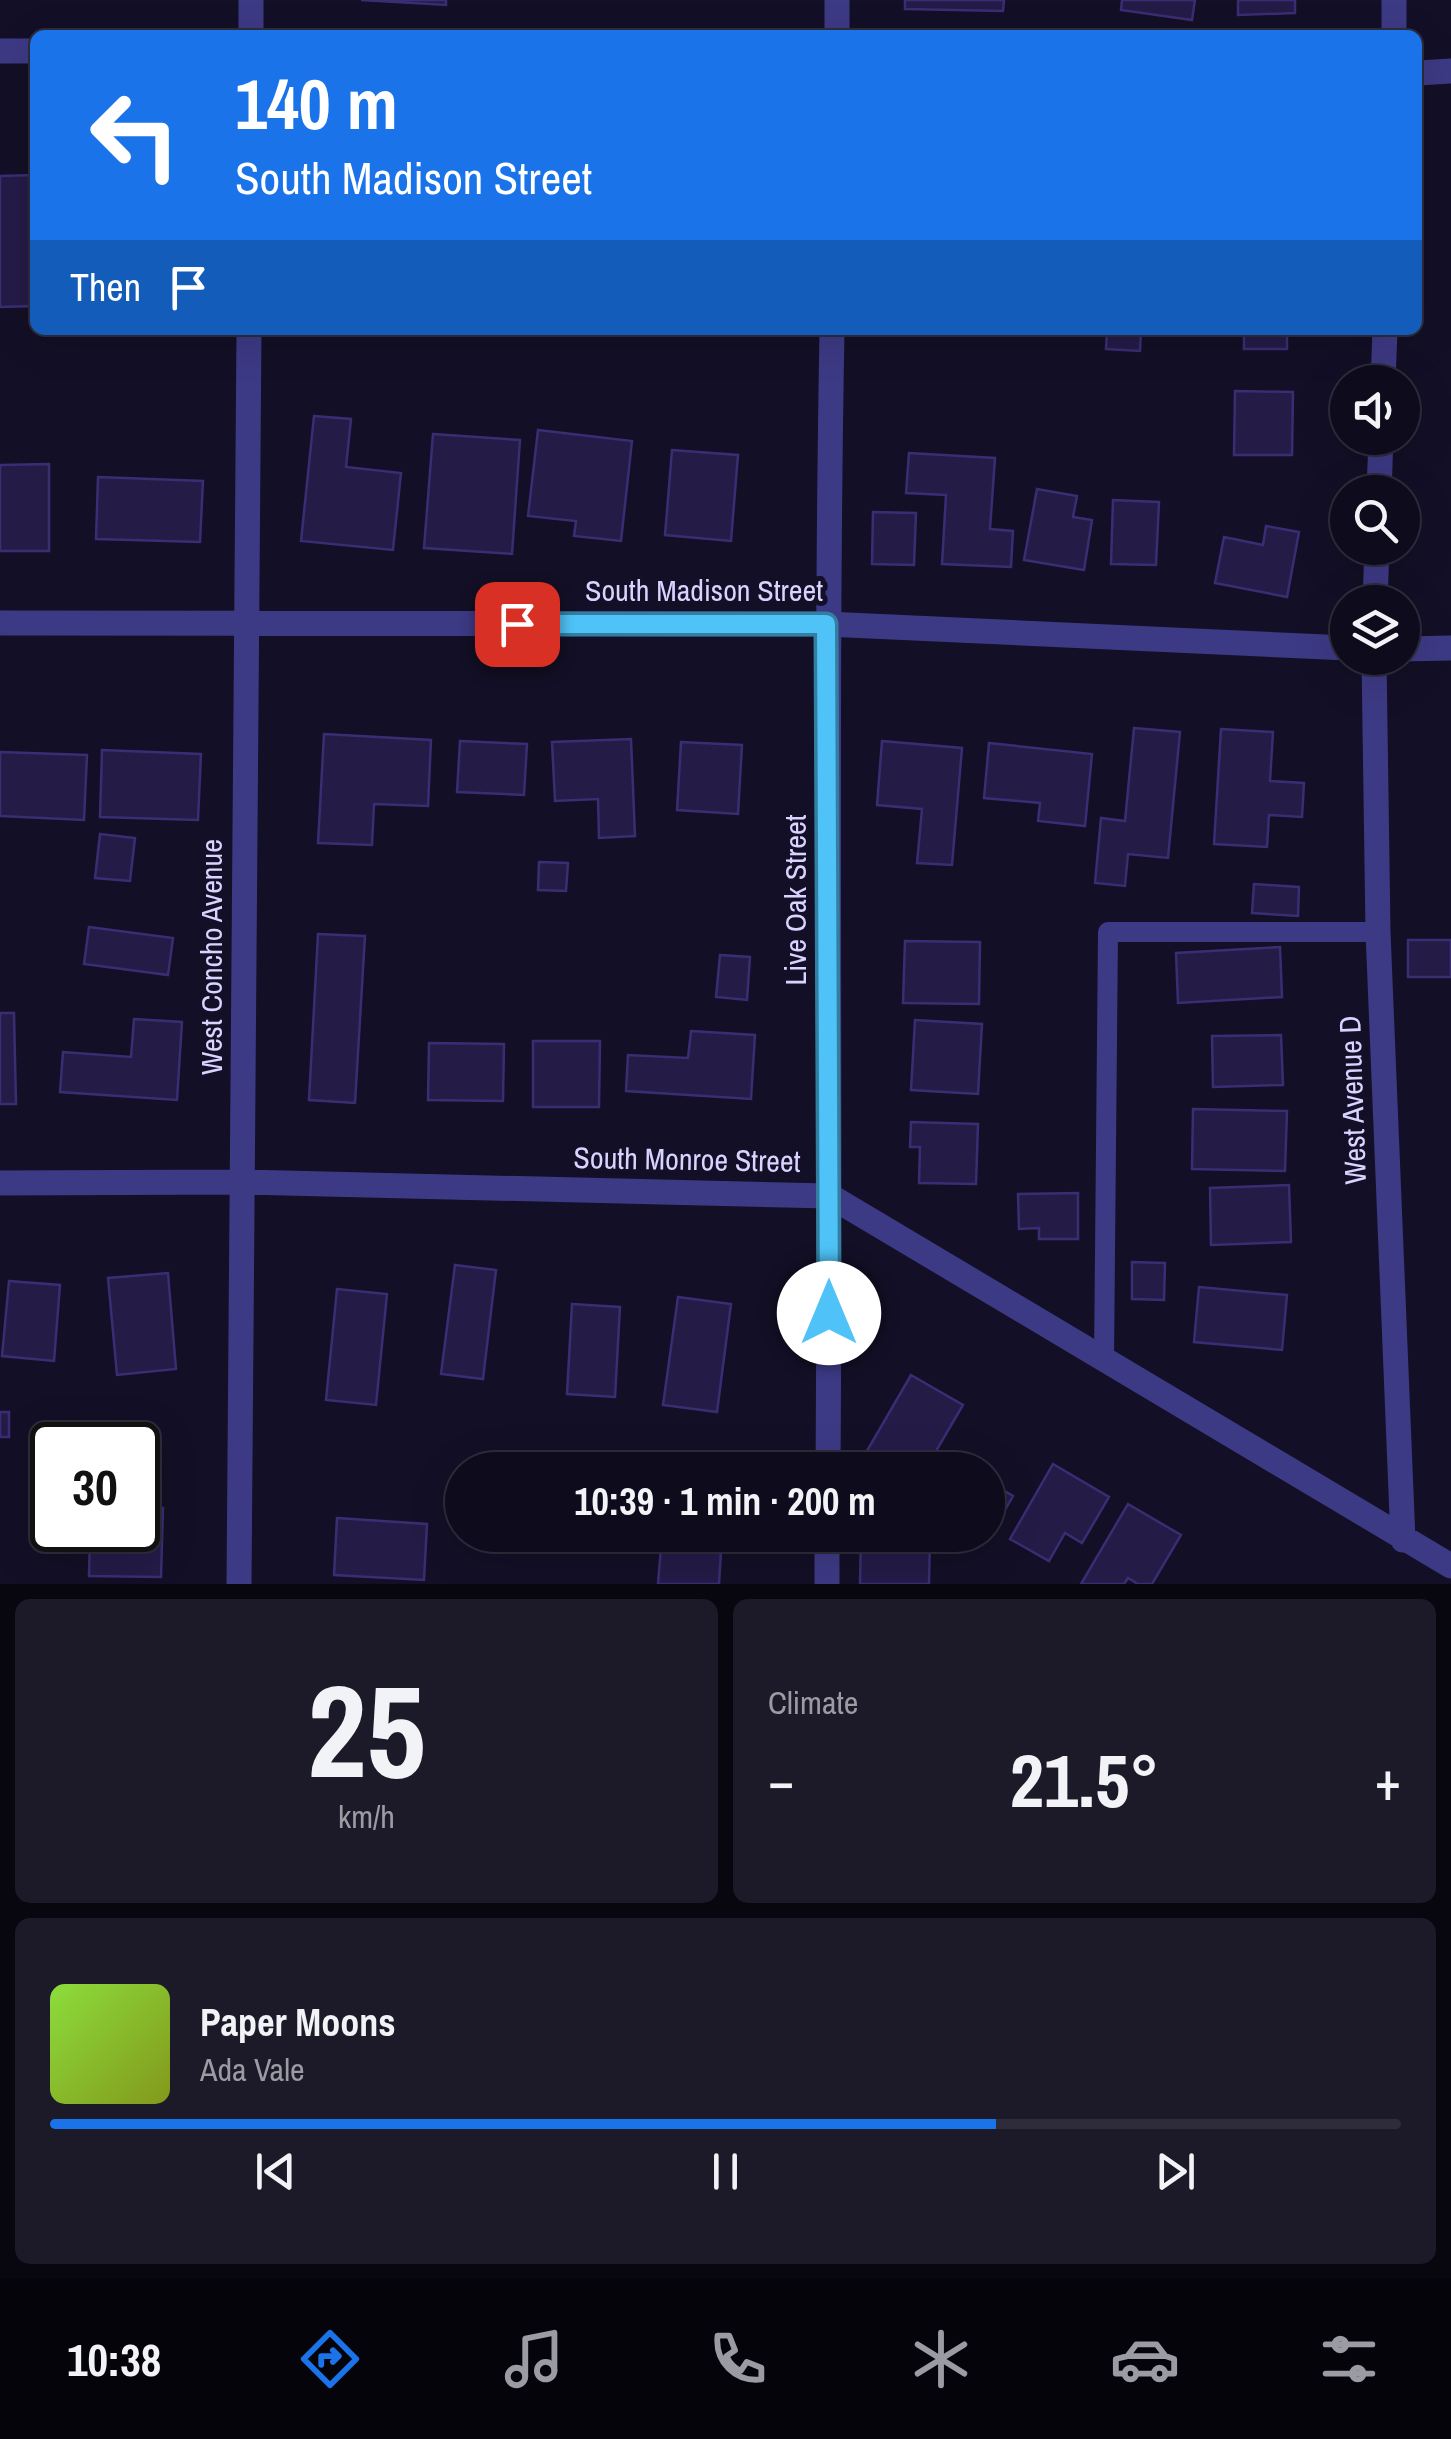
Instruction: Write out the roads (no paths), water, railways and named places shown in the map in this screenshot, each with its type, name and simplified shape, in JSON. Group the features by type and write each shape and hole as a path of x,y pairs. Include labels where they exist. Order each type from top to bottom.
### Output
{"street":[{"path":"251,0 251,30"},
{"path":"837,0 837,30"},
{"path":"1394,0 1394,30"},
{"path":"0,51 30,51"},
{"path":"1422,74 1451,71"},
{"name":"West Concho Avenue","path":"240,1584 249,335"},
{"name":"Live Oak Street","path":"828,1452 826,624 832,335"},
{"path":"1384,365 1385,335"},
{"name":"South Madison Street","path":"0,623 826,624 1330,647"},
{"path":"1420,648 1451,648"},
{"name":"West Avenue D","path":"1374,675 1378,932 1403,1540"},
{"name":"South Monroe Street","path":"0,1183 242,1182 830,1196 1451,1566"},
{"path":"827,1552 827,1584"}],"lane":[{"path":"1104,1360 1108,932 1378,932"}]}
